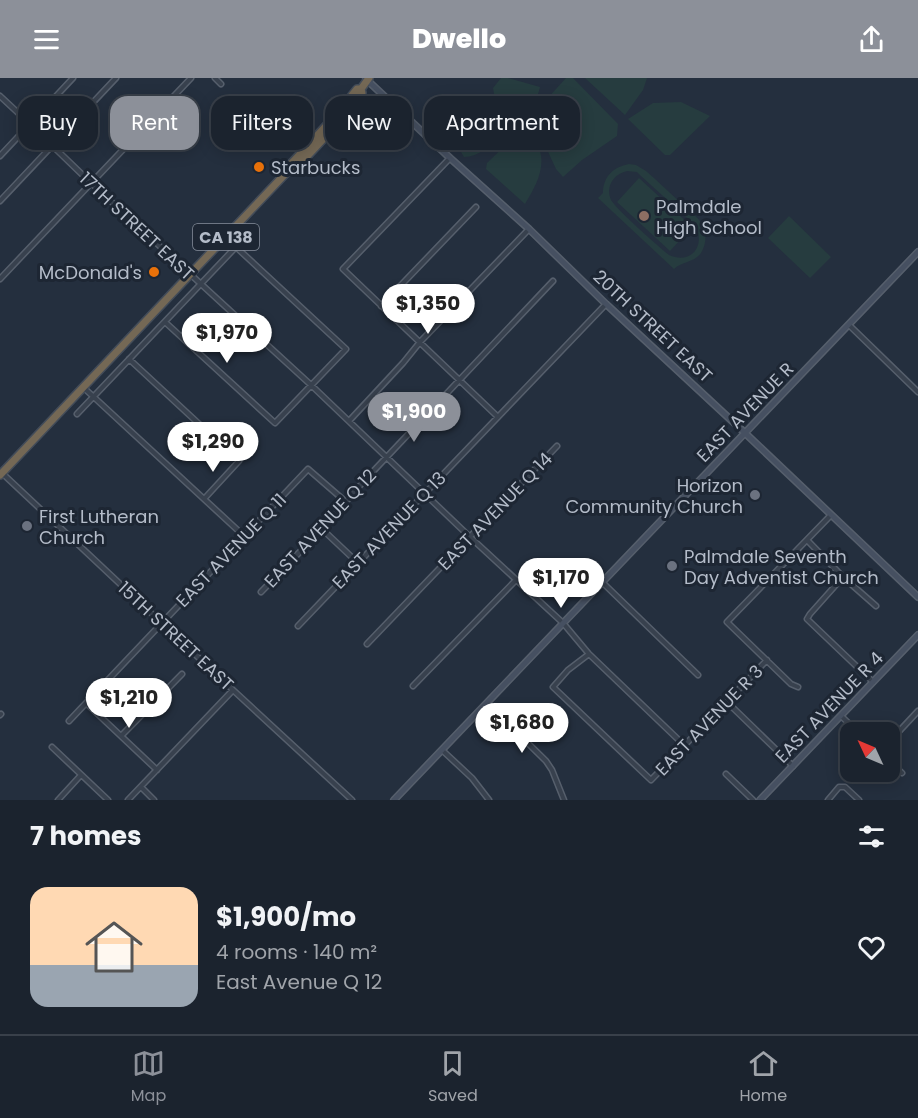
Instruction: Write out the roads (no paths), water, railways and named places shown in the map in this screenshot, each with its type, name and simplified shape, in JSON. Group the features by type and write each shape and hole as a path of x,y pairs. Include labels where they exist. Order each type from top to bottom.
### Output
{"highway":[{"name":"CA 138","path":"287,172 295,169 342,119 362,93 367,79"},
{"name":"CA 138","path":"1,473 287,172 289,166 357,89 362,89"},
{"path":"304,159 306,153 322,134 322,130"}],"street":[{"path":"58,96 74,78"},
{"path":"98,97 116,78"},
{"path":"0,279 191,78"},
{"path":"215,78 221,84"},
{"name":"20TH STREET EAST","path":"367,79 918,597"},
{"name":"17TH STREET EAST","path":"0,96 18,113"},
{"path":"0,156 18,139"},
{"path":"0,201 48,150"},
{"name":"17TH STREET EAST","path":"56,150 311,385 563,623 589,654 685,746"},
{"path":"450,158 343,269 498,417"},
{"path":"381,306 476,207"},
{"path":"349,422 420,342 529,229"},
{"path":"77,414 252,230"},
{"path":"165,322 275,423 346,349 236,247"},
{"name":"EAST AVENUE R","path":"394,800 918,252"},
{"name":"EAST AVENUE Q 12","path":"261,592 554,281"},
{"name":"EAST AVENUE Q 13","path":"297,626 606,304"},
{"path":"849,325 918,392"},
{"path":"129,360 239,461 204,499"},
{"path":"84,387 244,536"},
{"name":"EAST AVENUE Q 14","path":"367,644 557,446"},
{"name":"EAST AVENUE Q 11","path":"69,721 308,469 346,502"},
{"name":"15TH STREET EAST","path":"1,473 352,800"},
{"path":"798,687 791,684 727,622 831,515"},
{"path":"322,529 358,563"},
{"path":"807,540 843,577 876,606"},
{"path":"843,577 807,620 873,682"},
{"path":"413,686 516,579"},
{"path":"603,583 698,675"},
{"name":"EAST AVENUE R 4","path":"760,800 918,635"},
{"name":"EAST AVENUE R 3","path":"589,654 568,670 553,687 651,780 767,660"},
{"path":"121,736 182,674"},
{"path":"128,800 233,690"},
{"path":"727,702 793,766"},
{"path":"86,703 157,770"},
{"path":"487,703 546,761 564,800"},
{"path":"900,731 917,715"},
{"path":"841,716 847,722"},
{"path":"52,747 108,800"},
{"path":"442,750 472,778 488,799"},
{"path":"726,774 753,800"},
{"path":"58,800 81,775"},
{"path":"141,787 154,800"},
{"path":"828,800 839,787 846,787 859,800"}],"place":[{"name":"Starbucks","path":"259,167"},
{"name":"Palmdale High School","path":"644,216"},
{"name":"McDonald's","path":"154,272"},
{"name":"Horizon Community Church","path":"755,495"},
{"name":"First Lutheran Church","path":"27,526"},
{"name":"Palmdale Seventh Day Adventist Church","path":"672,566"}]}
